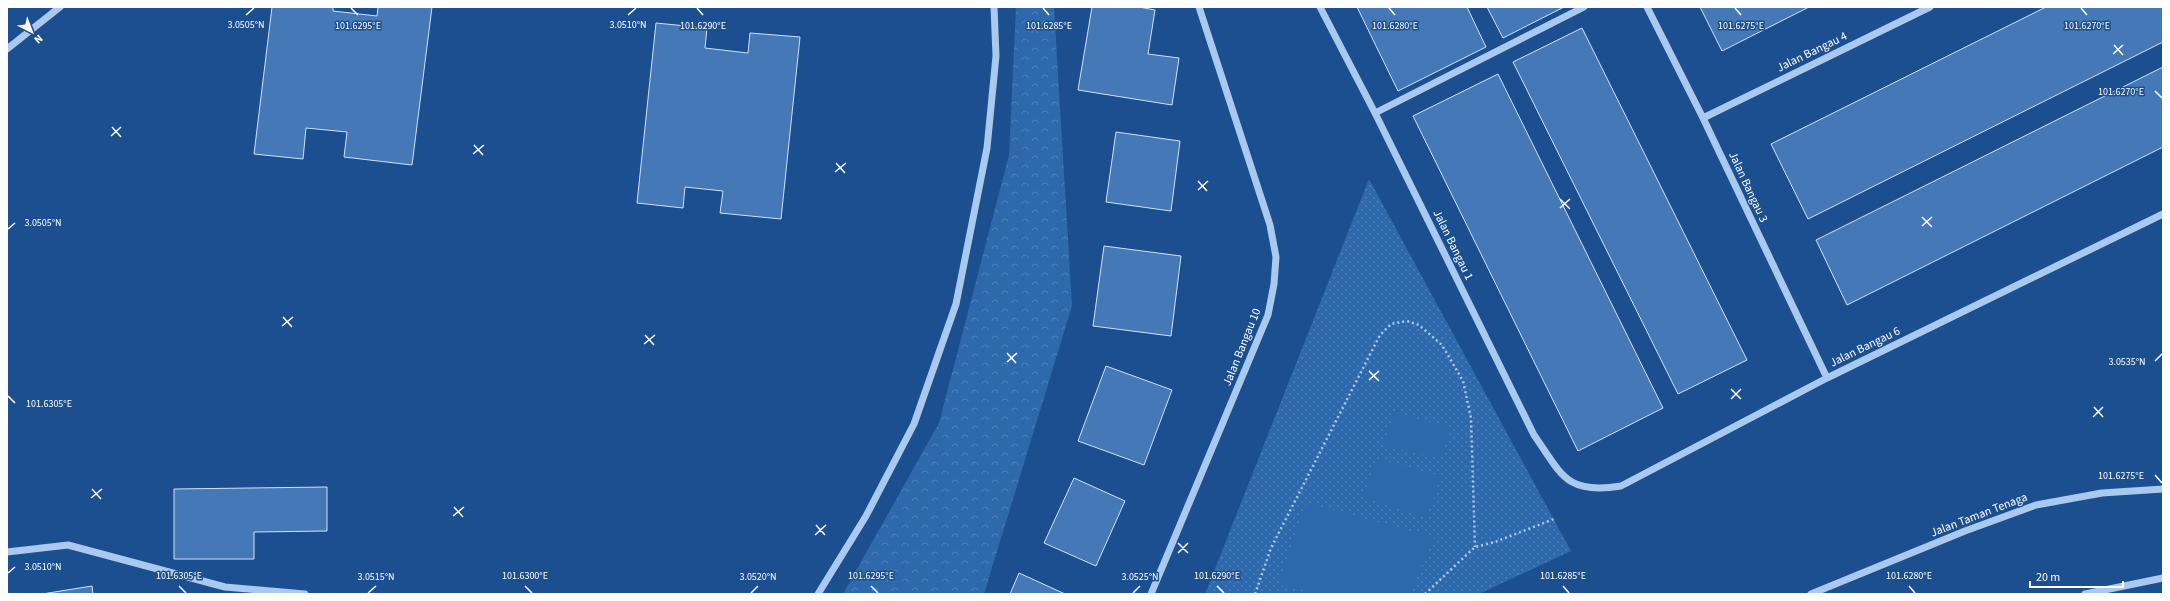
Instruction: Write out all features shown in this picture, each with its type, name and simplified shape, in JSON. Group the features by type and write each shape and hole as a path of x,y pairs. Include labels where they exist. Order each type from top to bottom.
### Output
{"street":[{"path":"7,49 60,7"},
{"path":"818,594 866,516 914,424 956,304 987,148 996,56 994,7"},
{"name":"Jalan Bangau 10","path":"1151,594 1268,315 1274,284 1276,257 1270,225 1199,7"},
{"name":"Jalan Bangau 1","path":"1320,7 1375,113 1534,435 1560,473 1575,485"},
{"path":"1375,113 1584,7"},
{"name":"Jalan Bangau 3","path":"1647,7 1703,118 1827,378"},
{"name":"Jalan Bangau 4","path":"1703,118 1930,7"},
{"name":"Jalan Bangau 6","path":"1575,485 1599,489 1621,486 1827,378 2163,214"},
{"name":"Jalan Taman Tenaga","path":"1811,594 1965,531 2036,505 2102,493 2163,489"},
{"path":"7,552 68,545 225,587 305,594"},
{"path":"2089,593 2163,578"}],"path":[{"path":"1255,594 1272,548 1380,336 1391,324 1407,321 1419,325 1442,345 1463,381 1471,418 1475,547"},
{"path":"1425,594 1475,547 1495,542 1554,519"}],"green space":[{"path":"1016,7 1054,7 1072,306 984,594 843,594 939,423 1009,155"},
{"path":"1369,179 1571,551 1479,594 1205,594"},
{"path":"1395,413 1452,428 1439,458 1382,445"},
{"path":"1377,459 1441,476 1427,517 1364,498"},
{"path":"1307,503 1434,537 1410,594 1324,594 1278,585"}],"building":[{"path":"272,7 333,7 333,11 377,16 378,7 432,7 412,165 344,157 347,132 306,128 303,159 254,154"},
{"path":"1092,7 1139,7 1155,10 1148,54 1179,58 1172,105 1078,90"},
{"path":"1357,7 1467,7 1486,47 1398,91"},
{"path":"1487,7 1564,7 1503,38"},
{"path":"1700,7 1809,7 1722,51"},
{"path":"2046,7 2163,7 2163,42 1808,219 1771,144"},
{"path":"656,23 707,28 705,48 748,53 750,33 800,37 781,219 720,213 723,191 685,187 683,208 637,203"},
{"path":"1582,28 1747,360 1678,394 1513,62"},
{"path":"2163,67 2163,147 1847,305 1816,240"},
{"path":"1498,74 1663,408 1578,451 1413,116"},
{"path":"1116,132 1180,141 1171,211 1106,202"},
{"path":"1104,246 1181,256 1171,336 1093,326"},
{"path":"1106,366 1172,390 1144,465 1078,441"},
{"path":"1074,478 1125,501 1096,566 1044,543"},
{"path":"327,487 327,531 254,532 254,559 174,559 174,489"},
{"path":"1019,573 1065,594 1010,594"},
{"path":"92,586 93,594 42,594"}]}
